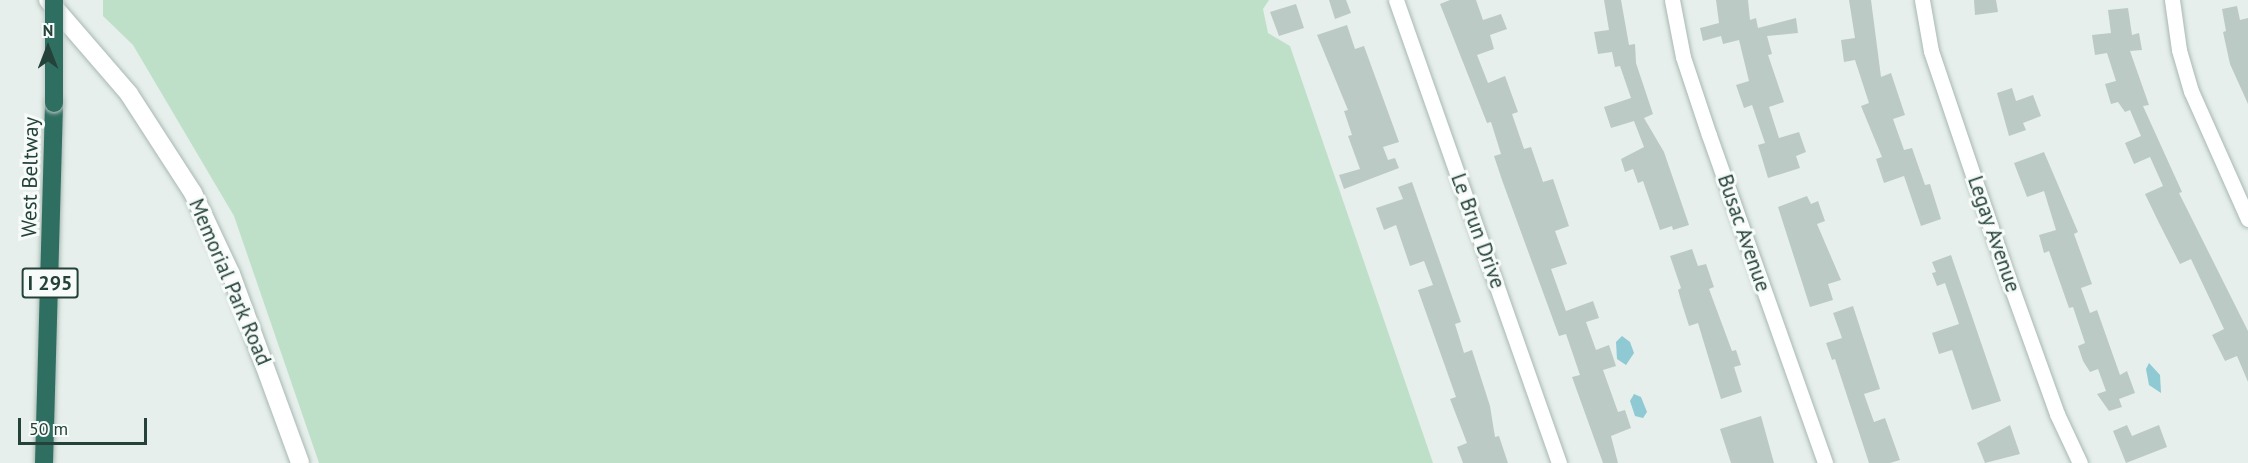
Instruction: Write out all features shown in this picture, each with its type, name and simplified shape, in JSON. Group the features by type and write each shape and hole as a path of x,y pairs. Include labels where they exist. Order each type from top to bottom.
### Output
{"highway":[{"name":"West Beltway","path":"44,463 54,103 54,0"}],"street":[{"name":"Memorial Park Road","path":"48,0 129,94 193,193 231,274 300,463"},
{"name":"Le Brun Drive","path":"1396,0 1559,463"},
{"name":"Busac Avenue","path":"1672,0 1683,57 1825,463"},
{"name":"Legay Avenue","path":"1922,0 1931,51 2057,414 2080,463"},
{"path":"2172,0 2179,50 2191,91 2248,219"}],"green space":[{"path":"103,0 1269,0 1263,9 1268,33 1290,46 1433,463 319,463 234,216 133,45 103,16"}],"water":[{"path":"1622,336 1630,342 1634,353 1626,365 1617,359 1616,342"},
{"path":"2149,363 2160,375 2161,393 2149,385 2146,369"},
{"path":"1634,394 1641,397 1647,412 1643,418 1635,416 1630,401"}],"building":[{"path":"1329,0 1346,0 1351,13 1335,19"},
{"path":"1450,0 1476,0 1483,20 1501,14 1507,29 1490,35 1494,49 1477,55 1488,83 1505,76 1518,112 1512,114 1524,149 1531,147 1543,182 1553,179 1569,226 1555,231 1567,264 1551,269 1566,311 1593,301 1599,318 1586,322 1596,350 1609,345 1616,366 1603,370 1618,412 1625,410 1631,428 1611,436 1618,463 1603,463 1572,377 1580,375 1566,334 1559,336 1494,156 1501,154 1491,122 1487,123 1440,4"},
{"path":"1604,0 1621,0 1629,45 1635,44 1636,63 1653,114 1644,118 1664,152 1689,225 1673,230 1672,226 1660,230 1643,181 1638,183 1633,169 1625,172 1621,159 1644,147 1634,121 1611,128 1604,107 1631,98 1620,66 1615,67 1612,52 1598,54 1594,32 1609,30"},
{"path":"1716,0 1748,0 1750,20 1756,18 1758,28 1796,18 1798,33 1767,36 1772,54 1768,55 1784,102 1769,107 1779,138 1799,132 1806,152 1796,156 1800,168 1768,178 1758,145 1765,143 1752,105 1744,108 1736,85 1749,81 1739,40 1723,44 1721,36 1703,41 1700,28 1719,23"},
{"path":"1849,0 1871,0 1881,77 1891,73 1905,115 1893,119 1904,150 1912,148 1925,185 1930,184 1941,219 1921,226 1904,176 1884,183 1876,159 1882,157 1861,106 1869,103 1855,60 1844,62 1841,40 1855,38"},
{"path":"1974,0 1996,0 1998,12 1975,15"},
{"path":"1296,4 1304,28 1279,36 1270,12"},
{"path":"2237,6 2240,20 2248,18 2248,104 2230,64 2223,32 2226,31 2222,9"},
{"path":"2128,8 2132,35 2139,33 2142,50 2130,51 2149,105 2143,106 2182,192 2179,193 2248,331 2248,382 2237,356 2225,361 2212,335 2224,329 2191,259 2180,264 2145,194 2163,186 2150,157 2134,164 2125,143 2141,136 2130,110 2125,112 2118,102 2111,104 2105,84 2116,81 2107,53 2095,55 2092,35 2111,33 2108,10"},
{"path":"1347,25 1355,49 1364,46 1399,142 1383,147 1388,160 1395,158 1399,168 1344,189 1339,175 1360,169 1348,136 1352,135 1344,111 1348,110 1317,35"},
{"path":"2012,88 2016,101 2033,95 2041,116 2023,123 2026,130 2009,136 1997,93"},
{"path":"2044,152 2078,232 2074,234 2092,284 2081,288 2090,313 2097,310 2120,375 2127,371 2135,393 2119,399 2122,407 2109,411 2097,394 2106,391 2098,369 2090,372 2083,361 2078,346 2085,343 2073,307 2069,308 2049,251 2044,253 2039,235 2056,230 2044,191 2027,197 2014,163"},
{"path":"1412,182 1461,322 1455,324 1464,353 1472,350 1490,406 1495,437 1499,436 1508,463 1463,463 1457,447 1467,443 1450,399 1456,397 1418,290 1433,285 1424,261 1410,266 1396,225 1384,230 1376,208 1403,199 1398,187"},
{"path":"1807,196 1811,204 1818,201 1825,221 1817,224 1841,280 1828,284 1833,300 1810,307 1778,207"},
{"path":"1692,249 1698,266 1706,264 1714,287 1709,289 1732,351 1736,350 1741,365 1734,367 1742,392 1721,399 1698,323 1689,326 1678,290 1681,288 1670,256"},
{"path":"1951,255 2001,401 1972,410 1952,350 1939,354 1932,333 1959,324 1945,283 1937,286 1932,273 1936,272 1932,262"},
{"path":"1853,306 1880,389 1864,394 1874,422 1885,418 1900,460 1890,463 1869,463 1835,359 1832,360 1826,343 1842,338 1833,313"},
{"path":"1761,416 1774,463 1731,463 1720,429"},
{"path":"2010,425 2020,454 1985,463 1977,443"},
{"path":"2127,425 2132,436 2159,425 2167,447 2126,463 2113,431"}]}
